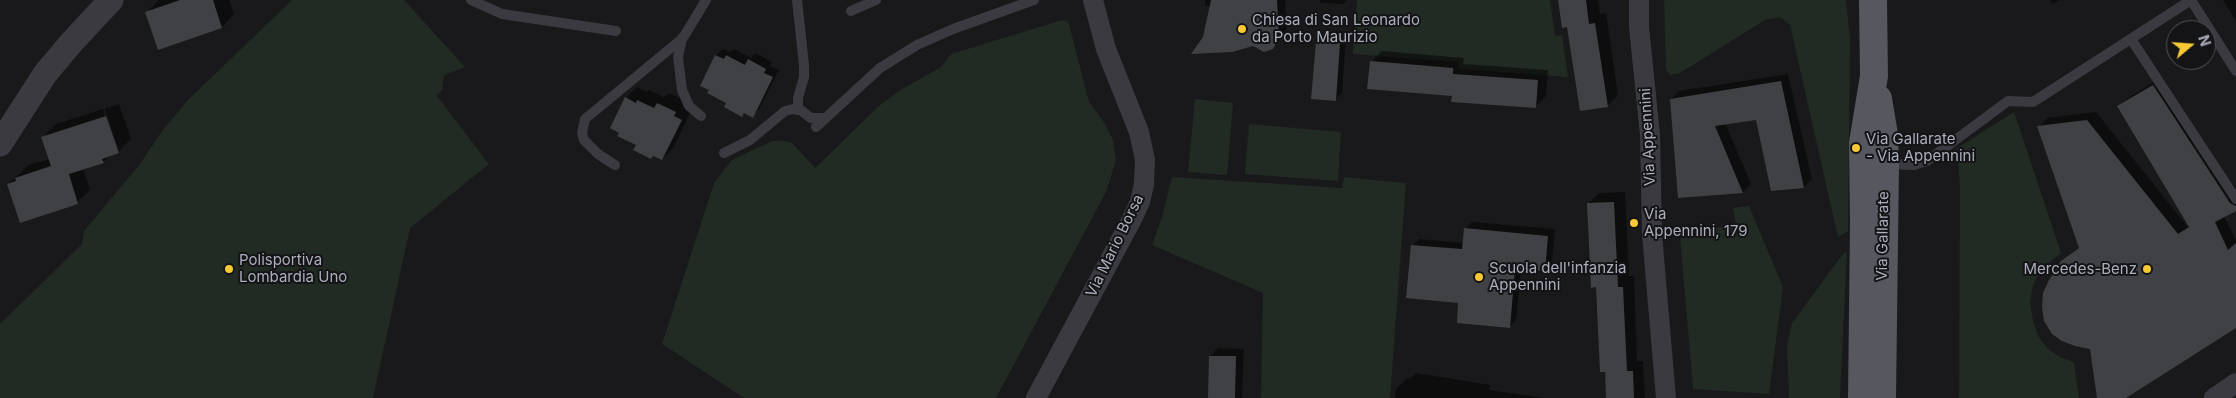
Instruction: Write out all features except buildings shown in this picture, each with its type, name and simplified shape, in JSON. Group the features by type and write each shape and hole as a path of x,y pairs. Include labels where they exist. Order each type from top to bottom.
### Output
{"main road":[{"name":"Via Gallarate","path":"1862,398 1863,143 1874,76 1874,8"},
{"name":"Via Gallarate","path":"1874,76 1884,134 1885,164 1882,398"}],"street":[{"path":"0,144 46,74 71,43 111,0"},
{"name":"Via Mario Borsa","path":"1036,398 1132,219 1140,202 1144,184 1145,160 1139,132 1106,49 1093,0"},
{"name":"Via Appennini","path":"1632,0 1639,27"},
{"name":"Via Appennini","path":"1639,0 1639,27 1650,135 1652,234 1666,398"},
{"name":"Via Appennini","path":"1639,27 1648,0"},
{"path":"2214,398 2236,383"}],"lane":[{"path":"471,0 502,14 616,31"},
{"path":"701,116 689,106 682,90 678,57 683,38 706,0"},
{"path":"797,0 804,65 804,82 797,102 799,110"},
{"path":"851,11 876,0"},
{"path":"816,127 880,68 917,45 953,29 1034,0"},
{"path":"1885,164 1914,165 1927,161 2008,101 2033,102 2191,0 2236,71"},
{"path":"615,165 598,154 584,140 582,126 585,119 683,38"},
{"path":"2131,39 2236,199"},
{"path":"724,153 750,140 785,111 799,110 811,118 825,118"}],"shaded area":[{"name":"Polisportiva Lombardia Uno","path":"292,0 404,0 465,67 444,75 442,90 437,96 489,164 410,228 373,398 0,398 0,324 82,244 84,231 140,164 162,131 187,101"},
{"path":"1357,0 1550,0 1555,36 1562,35 1568,77 1458,69 1458,62 1353,54"},
{"path":"1664,0 1846,0 1850,40 1848,231 1838,237 1790,25 1780,17 1765,20 1680,73 1670,75 1666,70"},
{"path":"1062,20 1067,21 1069,24 1089,102 1104,122 1113,140 1116,161 1106,192 996,398 744,398 662,344 714,183 732,160 772,141 785,141 792,143 815,168 879,106 899,91 941,67 951,54"},
{"path":"1195,99 1233,103 1227,175 1188,172"},
{"path":"2014,112 2061,253 2041,269 2033,285 2030,303 2033,321 2038,336 2047,348 2060,357 2074,362 2079,398 1959,398 1960,187 1957,148"},
{"path":"1249,124 1341,132 1338,181 1245,174"},
{"path":"1172,177 1342,188 1344,177 1406,183 1390,398 1261,398 1263,293 1152,245 1162,217"},
{"path":"1749,206 1783,287 1769,394 1693,389 1680,236 1736,224 1733,208"},
{"path":"1847,252 1840,398 1789,398 1787,346 1792,323 1843,254"}],"place":[{"name":"Chiesa di San Leonardo da Porto Maurizio","path":"1242,29"},
{"name":"Via Gallarate - Via Appennini","path":"1856,148"},
{"name":"Via Appennini, 179","path":"1634,223"},
{"name":"Polisportiva Lombardia Uno","path":"229,269"},
{"name":"Mercedes-Benz","path":"2147,269"},
{"name":"Scuola dell'infanzia Appennini","path":"1479,277"}]}
